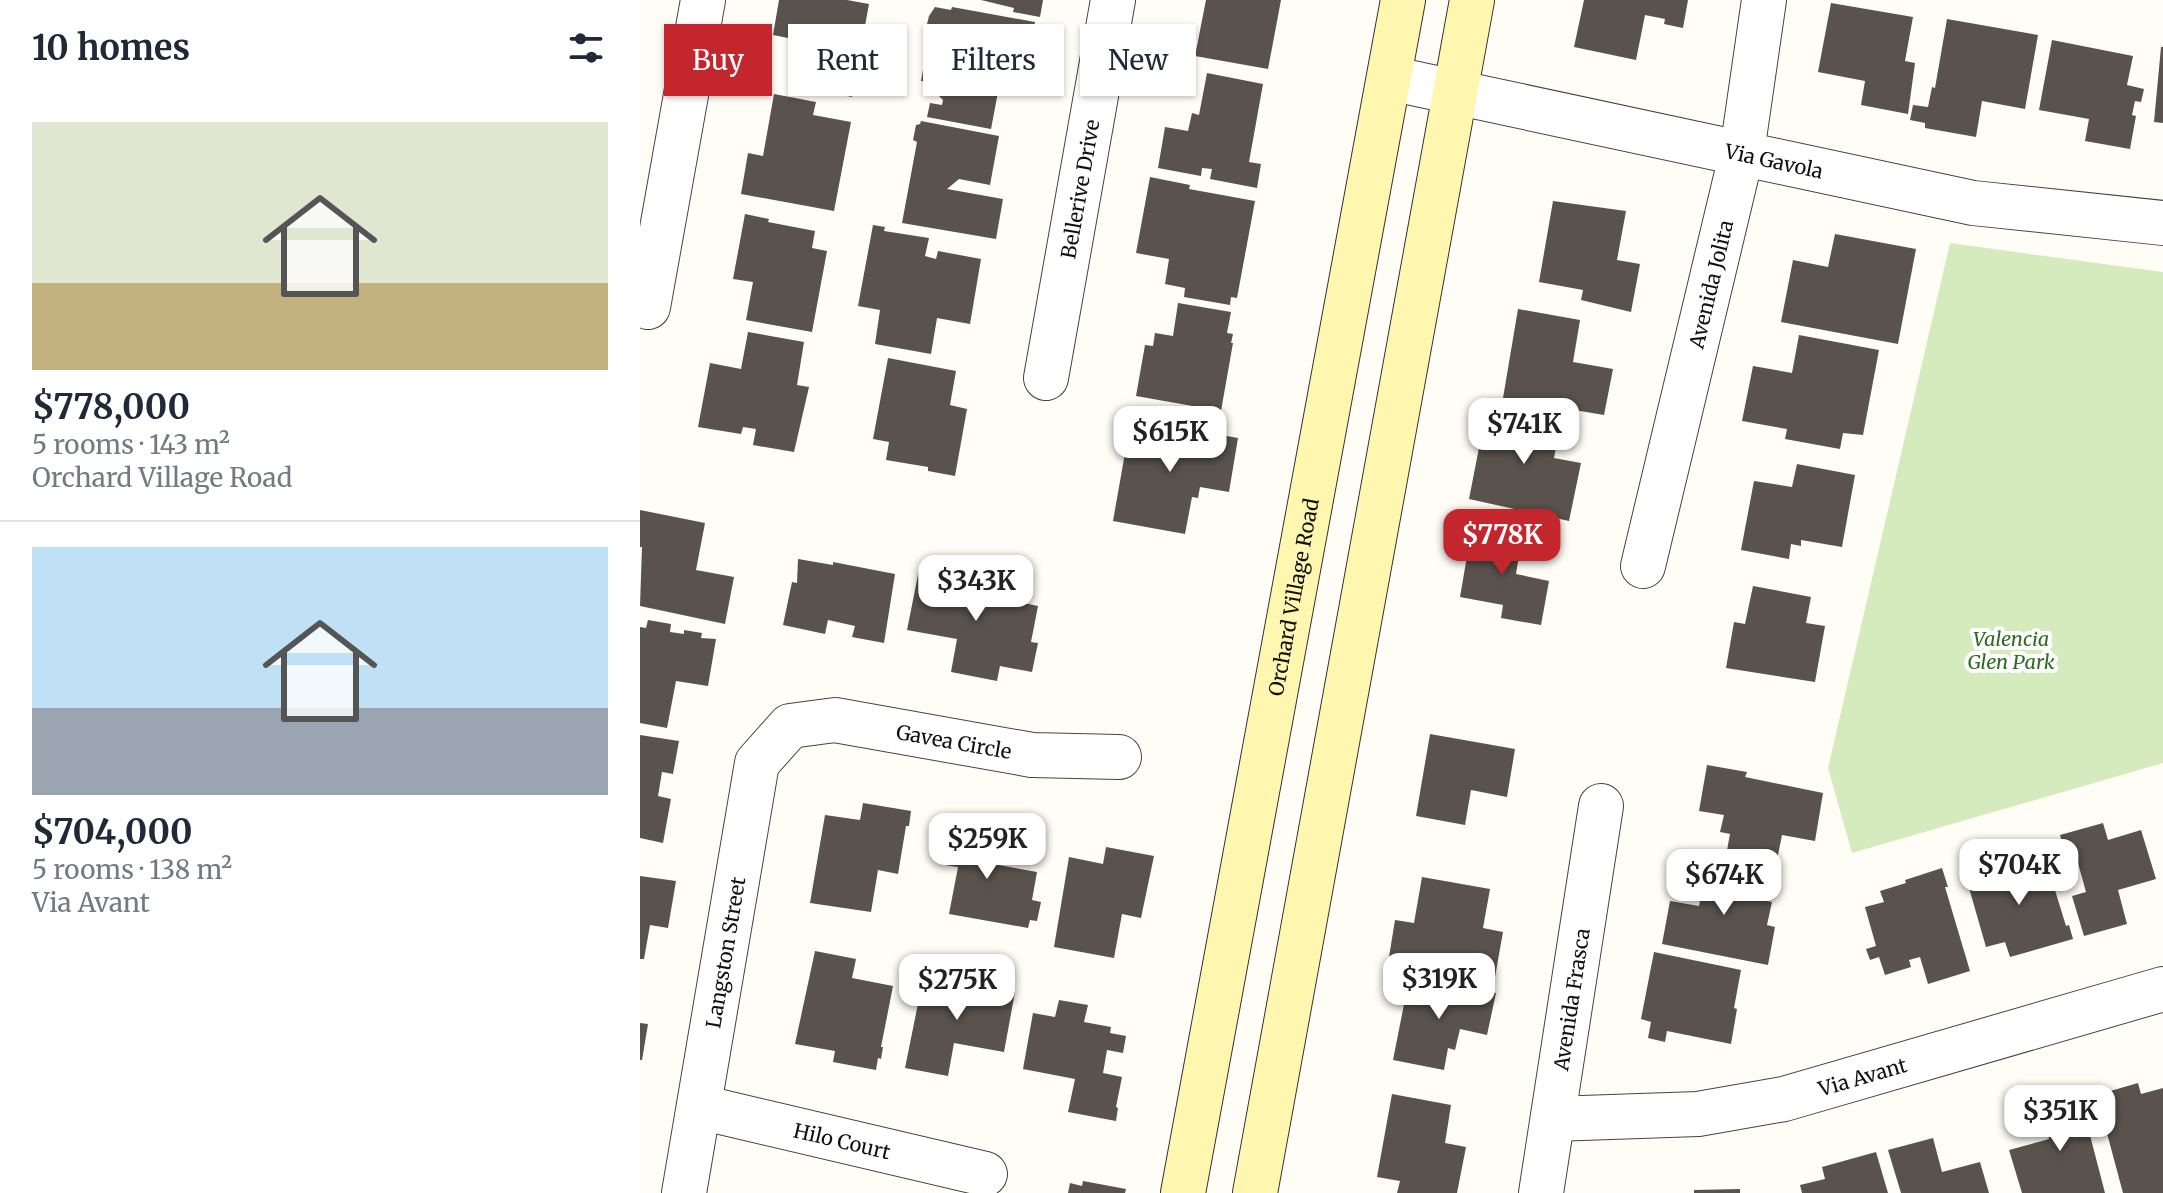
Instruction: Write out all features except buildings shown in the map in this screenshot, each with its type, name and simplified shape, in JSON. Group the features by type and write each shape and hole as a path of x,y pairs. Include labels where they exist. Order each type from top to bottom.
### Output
{"main road":[{"name":"Orchard Village Road","path":"1183,1193 1403,0"},
{"path":"1255,1193 1472,0"}],"street":[{"path":"648,307 703,0"},
{"name":"Bellerive Drive","path":"1046,378 1113,0"},
{"name":"Avenida Jolita","path":"1643,566 1742,152 1764,0"},
{"name":"Via Gavola","path":"1389,78 1973,203 2163,223"},
{"name":"Gavea Circle","path":"790,726 835,720 1032,755 1119,757"},
{"name":"Langston Street","path":"684,1193 757,763 790,726"},
{"name":"Avenida Frasca","path":"1541,1193 1601,806"},
{"name":"Via Avant","path":"1553,1119 1698,1114 1784,1099 2163,989"},
{"name":"Hilo Court","path":"700,1107 985,1174"}],"green space":[{"name":"Valencia Glen Park","path":"1950,243 2163,272 2163,763 1852,853 1828,768"}]}
